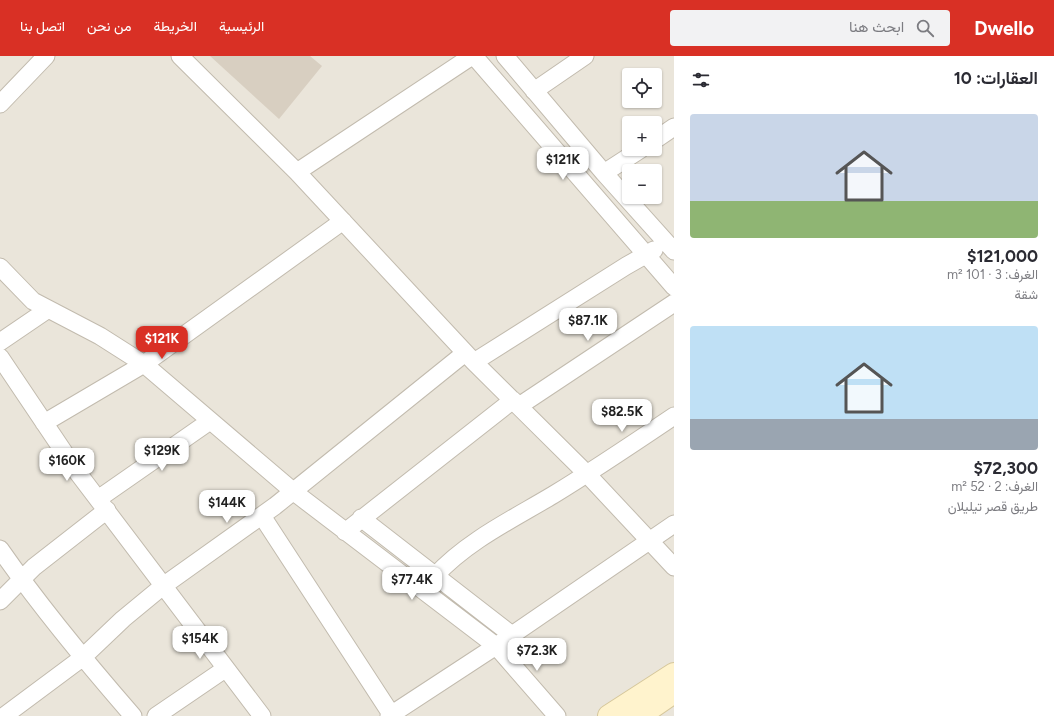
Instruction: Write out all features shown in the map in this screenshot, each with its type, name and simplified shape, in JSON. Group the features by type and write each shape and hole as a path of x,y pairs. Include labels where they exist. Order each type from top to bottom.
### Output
{"main road":[{"path":"610,716 674,674"},
{"path":"639,716 674,692"}],"street":[{"path":"0,104 46,56"},
{"path":"297,172 473,56 674,287"},
{"path":"4,716 82,658 123,620 164,586 262,516 470,358 626,266 646,255 672,244 604,173 505,56"},
{"path":"534,91 585,56"},
{"path":"183,57 297,172 470,358 587,474 674,567"},
{"path":"662,135 674,127"},
{"path":"604,173 630,156"},
{"path":"44,423 144,364 343,221"},
{"path":"0,267 33,301 47,310 100,336 144,364 294,492 496,646 557,716"},
{"path":"345,532 361,518 516,403 674,302"},
{"path":"0,342 47,310"},
{"path":"0,358 102,504 225,669 262,716"},
{"path":"435,576 451,560 473,544 587,474 674,416"},
{"path":"0,601 34,567 102,504 210,421"},
{"path":"262,516 390,715 496,646 674,524"},
{"path":"361,518 512,635"},
{"path":"0,549 82,658 133,716"},
{"path":"156,716 225,669"}],"shaded area":[{"path":"0,56 674,56 674,716 0,716"}],"building":[{"path":"210,56 310,56 322,66 279,119"}]}
